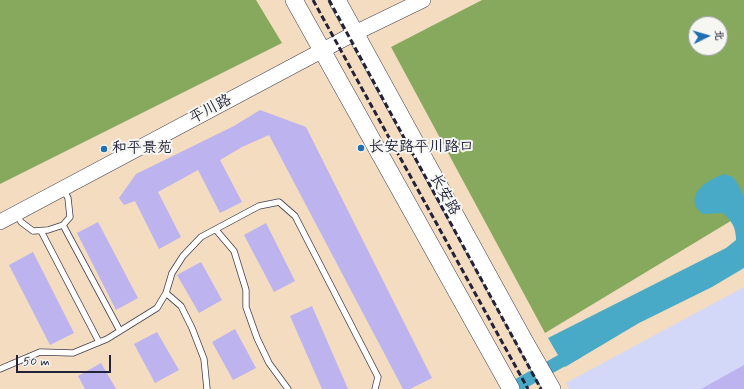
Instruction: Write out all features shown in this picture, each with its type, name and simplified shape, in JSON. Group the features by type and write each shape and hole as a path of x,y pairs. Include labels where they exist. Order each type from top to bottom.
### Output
{"main road":[{"path":"294,0 511,389"},
{"name":"长安路","path":"337,0 552,389"}],"street":[{"name":"平川路","path":"0,222 355,33 423,0"}],"lane":[{"path":"16,214 21,222 33,231 48,230 63,225 70,217 68,198 63,188"},
{"path":"0,369 40,352 73,354 120,331 158,308 166,293 172,273 183,256 201,237 259,206 280,202 296,216 378,377 375,389"},
{"path":"63,225 120,331"},
{"path":"41,230 99,342"},
{"path":"216,230 234,251 246,290 246,307 257,338 269,363 288,389"},
{"path":"166,293 181,306 192,328 204,360 207,389"}],"shaded area":[{"path":"744,287 744,389 569,389 566,383"}],"green space":[{"path":"0,0 256,0 282,43 0,184"},
{"path":"482,0 744,0 744,213 545,333 391,47"}],"water":[{"path":"724,174 733,177 744,197 744,268 712,287 639,323 565,367 548,338 726,248 736,240 733,225 723,213 702,214 695,206 695,198 699,189 707,182"}],"building":[{"path":"260,110 306,127 432,378 410,389 403,389 269,135 242,147 220,160 242,202 220,213 198,170 158,192 181,237 159,249 135,201 124,205 119,198 136,174 234,126"},
{"path":"98,222 138,298 116,310 77,233"},
{"path":"266,223 295,281 274,292 244,235"},
{"path":"33,252 74,333 50,345 9,265"},
{"path":"201,262 222,300 199,313 177,275"},
{"path":"312,306 348,389 322,389 290,316"},
{"path":"235,329 256,368 233,380 212,342"},
{"path":"157,332 179,370 155,383 134,344"},
{"path":"101,363 116,389 85,389 78,376"},
{"path":"744,365 744,389 701,389"}],"waterway":[{"path":"511,389 577,352"}],"railway":[{"path":"313,0 528,389"},
{"path":"329,0 541,389"}],"place":[{"name":"长安路平川路口","path":"361,148"},
{"name":"和平景苑","path":"104,149"}]}
